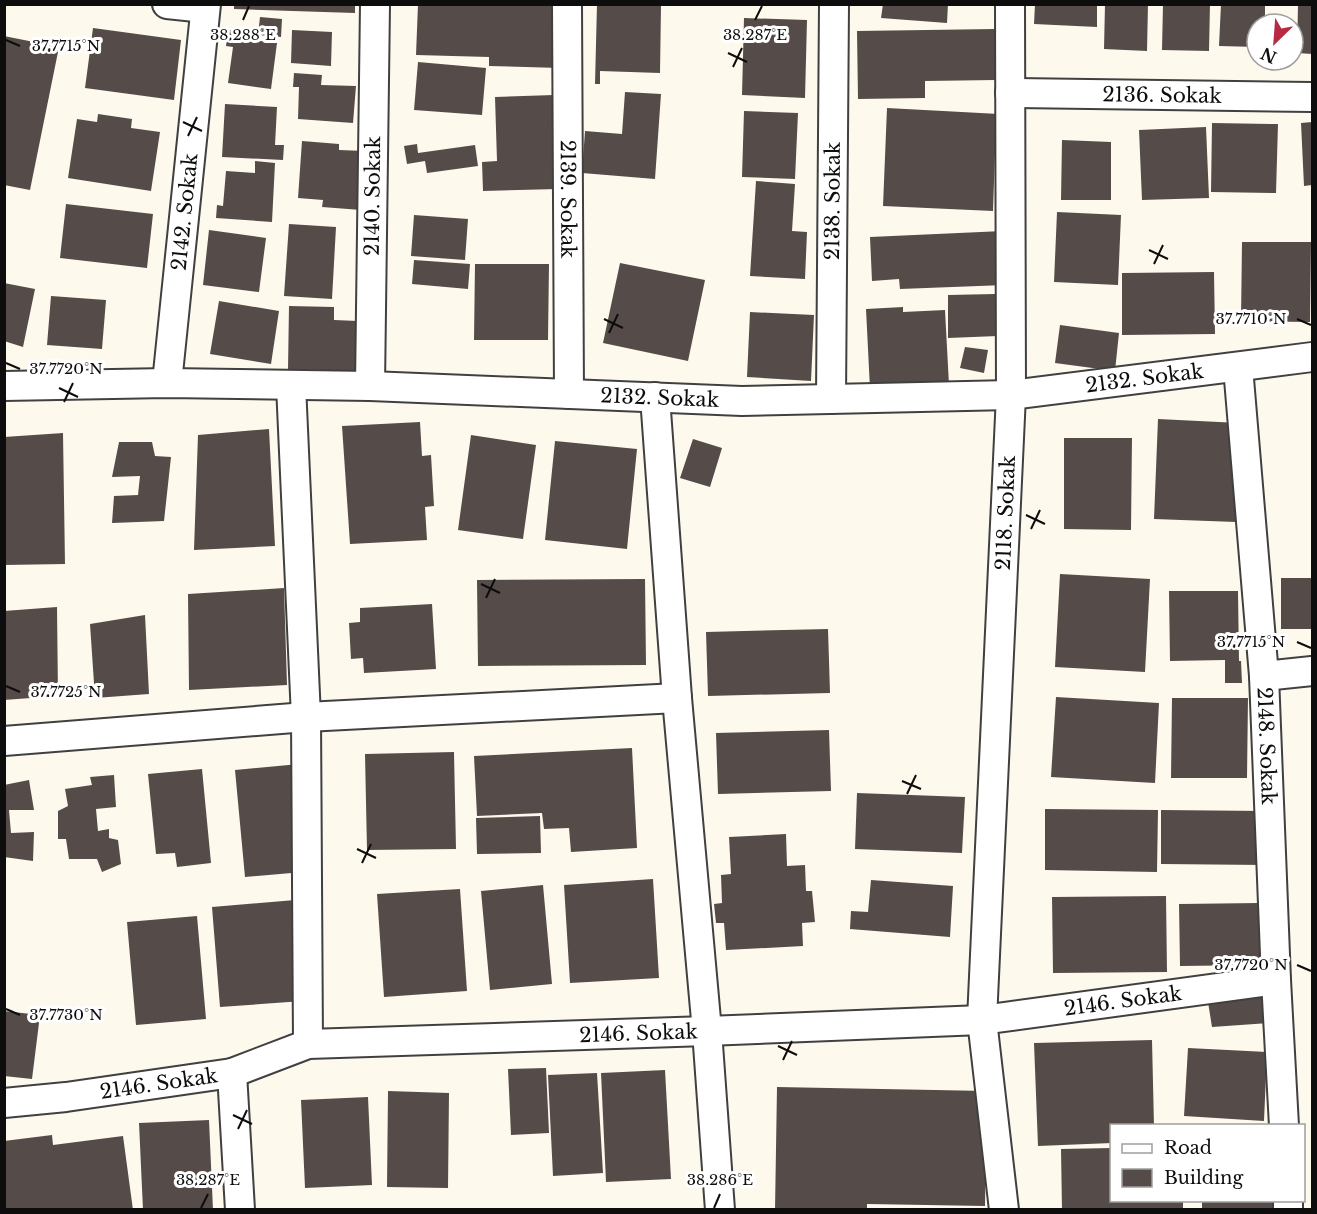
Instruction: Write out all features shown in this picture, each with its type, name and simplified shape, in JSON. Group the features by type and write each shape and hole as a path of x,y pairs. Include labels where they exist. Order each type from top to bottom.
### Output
{"street":[{"path":"167,4 206,6"},
{"name":"2140. Sokak","path":"370,386 375,4"},
{"name":"2139. Sokak","path":"567,4 569,394"},
{"name":"2138. Sokak","path":"831,399 834,4"},
{"name":"2118. Sokak","path":"1004,1209 982,1020 1011,395 1010,4"},
{"name":"2142. Sokak","path":"167,383 206,6"},
{"name":"2136. Sokak","path":"1010,93 1312,98"},
{"name":"2132. Sokak","path":"4,386 167,383 370,386 742,400 831,399 1011,395 1312,357"},
{"name":"2148. Sokak","path":"1238,367 1264,676 1284,1124"},
{"path":"291,385 306,717 308,1044"},
{"path":"655,397 677,698 707,1032 720,1209"},
{"path":"1264,676 1312,671"},
{"path":"4,741 306,717 677,698"},
{"name":"2146. Sokak","path":"4,1103 66,1097 232,1073 308,1044 707,1032 982,1020 1276,980"},
{"path":"232,1073 240,1209"}],"building":[{"path":"234,4 355,4 355,13 234,9"},
{"path":"418,4 562,4 560,68 489,66 489,57 416,55"},
{"path":"597,4 661,6 660,73 600,71 600,84 595,84"},
{"path":"883,4 948,4 947,23 881,18"},
{"path":"1035,4 1097,4 1097,27 1034,24"},
{"path":"1105,4 1148,4 1147,51 1104,49"},
{"path":"1163,4 1210,4 1209,51 1162,50"},
{"path":"1221,4 1265,4 1265,12 1245,12 1245,47 1219,46"},
{"path":"1298,4 1312,4 1312,54 1305,54 1305,12 1298,12"},
{"path":"260,17 282,19 281,37 258,35"},
{"path":"744,18 807,20 805,98 742,95"},
{"path":"93,28 181,40 174,100 85,88"},
{"path":"995,29 996,80 925,81 925,98 858,99 857,31"},
{"path":"228,30 253,33 252,40 277,43 271,89 228,83 233,47 226,46"},
{"path":"292,30 332,32 331,66 291,63"},
{"path":"4,36 59,47 30,190 4,185"},
{"path":"418,62 486,68 482,115 414,110"},
{"path":"294,73 322,75 321,85 356,86 353,123 298,119 299,87 293,87"},
{"path":"625,92 661,94 655,179 582,173 585,131 622,134"},
{"path":"554,95 558,189 483,191 482,162 497,161 495,97"},
{"path":"225,104 277,107 275,145 284,145 283,160 222,157"},
{"path":"887,108 999,114 993,211 883,206"},
{"path":"744,111 798,113 795,179 742,177"},
{"path":"98,114 132,119 131,128 160,132 151,191 68,178 77,119 97,122"},
{"path":"1312,122 1312,185 1304,186 1301,123"},
{"path":"1212,123 1278,124 1276,193 1211,192"},
{"path":"1206,127 1209,198 1142,200 1139,130"},
{"path":"1062,140 1111,142 1111,200 1061,200"},
{"path":"302,141 339,144 339,150 365,151 361,210 322,207 323,200 298,198"},
{"path":"417,144 418,153 475,145 478,166 427,173 425,161 407,164 404,146"},
{"path":"255,161 275,163 272,222 216,218 217,205 223,206 226,171 255,173"},
{"path":"756,181 795,184 792,231 807,232 805,279 750,276"},
{"path":"66,204 153,214 147,268 60,258"},
{"path":"1057,212 1121,215 1118,285 1054,282"},
{"path":"414,215 468,219 465,260 411,256"},
{"path":"289,224 336,227 332,299 284,296"},
{"path":"209,230 266,238 259,292 203,285"},
{"path":"1003,231 1005,285 900,289 899,279 872,281 870,237"},
{"path":"1242,242 1311,242 1310,322 1241,321"},
{"path":"414,260 470,264 468,289 412,284"},
{"path":"620,263 705,280 688,361 603,343"},
{"path":"475,264 549,264 548,340 474,340"},
{"path":"1214,272 1215,334 1122,335 1122,273"},
{"path":"4,283 35,289 23,347 4,341"},
{"path":"995,294 998,336 948,338 948,295"},
{"path":"51,296 106,300 102,349 47,345"},
{"path":"219,301 279,311 271,364 210,354"},
{"path":"289,306 334,307 334,320 358,321 357,371 288,369"},
{"path":"903,307 903,312 945,310 949,385 870,389 866,309"},
{"path":"750,312 814,315 811,381 747,377"},
{"path":"1060,325 1119,333 1115,371 1055,363"},
{"path":"965,347 988,350 984,373 960,368"},
{"path":"1158,419 1239,423 1236,522 1154,519"},
{"path":"420,422 422,456 431,455 434,506 425,507 427,540 350,544 342,426"},
{"path":"269,429 275,546 194,550 198,435"},
{"path":"63,433 65,564 4,565 4,437"},
{"path":"471,435 536,445 523,539 458,530"},
{"path":"1064,438 1132,438 1131,530 1064,529"},
{"path":"693,439 722,448 710,487 680,478"},
{"path":"555,441 637,449 627,549 545,540"},
{"path":"119,442 152,442 155,456 171,457 164,521 112,523 114,496 138,495 140,476 112,477"},
{"path":"1060,574 1150,579 1145,672 1055,667"},
{"path":"1281,578 1312,578 1312,629 1281,629"},
{"path":"645,579 646,665 478,666 477,580"},
{"path":"284,588 287,685 189,690 188,594"},
{"path":"1169,591 1238,591 1239,661 1241,661 1242,683 1225,683 1225,660 1170,661"},
{"path":"432,604 436,669 364,673 363,658 351,659 349,623 360,622 360,608"},
{"path":"57,607 58,696 4,700 4,611"},
{"path":"145,615 149,694 95,698 90,624"},
{"path":"828,629 830,693 708,696 706,632"},
{"path":"1056,697 1159,703 1155,783 1051,777"},
{"path":"1172,698 1248,698 1247,778 1171,778"},
{"path":"829,730 831,791 718,794 716,733"},
{"path":"632,748 637,848 571,852 569,828 544,829 542,813 477,816 474,756"},
{"path":"454,752 456,849 367,850 365,754"},
{"path":"299,764 303,872 245,877 235,770"},
{"path":"202,769 211,863 177,867 175,853 156,854 148,774"},
{"path":"114,775 116,807 96,809 98,831 109,829 109,838 118,840 121,864 102,872 97,859 69,859 66,839 58,839 58,811 68,806 65,789 92,785 90,777"},
{"path":"29,780 34,810 9,810 11,833 34,832 33,861 4,857 4,785"},
{"path":"857,793 965,797 962,853 855,849"},
{"path":"1045,809 1158,810 1157,872 1045,870"},
{"path":"1161,810 1264,811 1264,865 1161,864"},
{"path":"540,816 541,853 477,854 476,818"},
{"path":"786,834 787,866 805,865 806,891 812,891 815,922 802,923 803,946 726,950 724,923 716,923 714,904 722,903 721,875 731,874 729,837"},
{"path":"653,879 659,978 570,983 564,885"},
{"path":"871,880 953,886 950,937 850,929 851,911 868,912"},
{"path":"543,885 552,984 490,990 481,891"},
{"path":"460,889 467,991 384,997 377,894"},
{"path":"1166,896 1167,972 1053,973 1052,897"},
{"path":"295,900 303,1001 220,1007 212,907"},
{"path":"1259,903 1260,965 1180,966 1179,904"},
{"path":"197,916 206,1019 136,1025 127,922"},
{"path":"1266,995 1269,1023 1212,1027 1208,1002"},
{"path":"4,1011 40,1015 32,1079 4,1076"},
{"path":"1152,1040 1154,1124 1110,1124 1110,1143 1038,1146 1034,1043"},
{"path":"1188,1048 1267,1052 1264,1121 1184,1116"},
{"path":"546,1068 549,1133 511,1135 508,1069"},
{"path":"665,1070 671,1179 606,1182 601,1073"},
{"path":"597,1073 603,1173 553,1176 548,1075"},
{"path":"777,1087 987,1091 985,1206 867,1204 867,1210 775,1210"},
{"path":"388,1091 449,1093 448,1188 387,1187"},
{"path":"368,1097 372,1185 305,1188 301,1100"},
{"path":"209,1120 213,1210 143,1210 139,1123"},
{"path":"52,1135 53,1145 123,1136 133,1210 4,1210 4,1141"},
{"path":"1110,1148 1110,1202 1183,1202 1183,1210 1062,1210 1061,1149"},
{"path":"1202,1202 1274,1202 1274,1210 1202,1210"}]}
